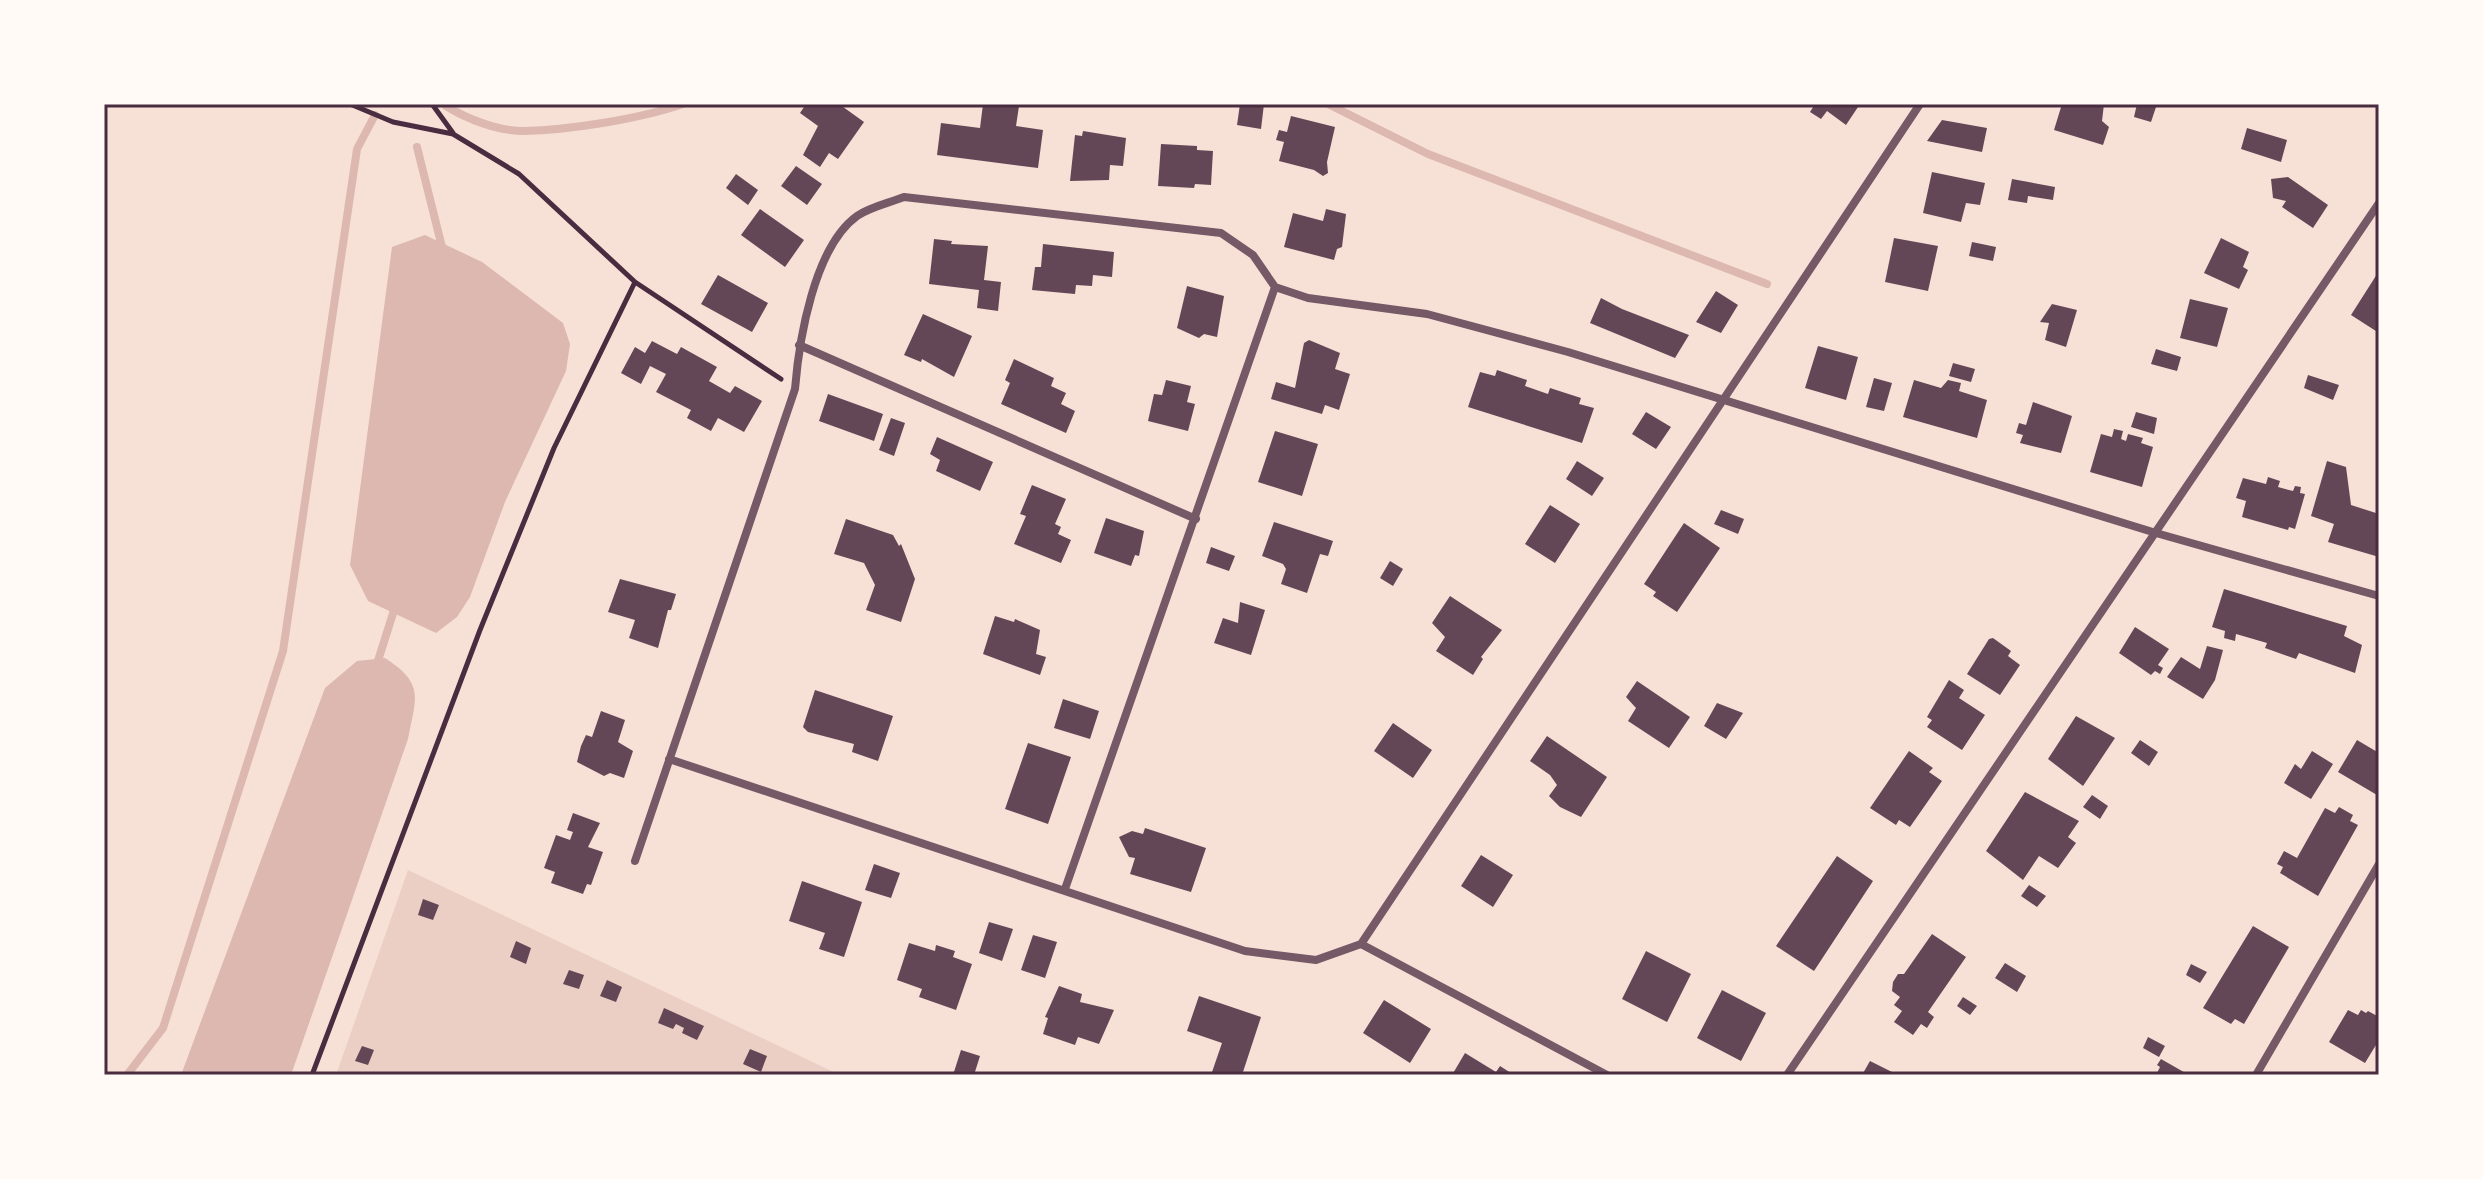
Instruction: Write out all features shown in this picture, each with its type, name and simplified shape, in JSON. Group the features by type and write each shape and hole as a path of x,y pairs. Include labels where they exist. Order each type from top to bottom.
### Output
{"street":[{"path":"669,759 1245,951 1316,960 1361,944 1920,104"},
{"path":"635,861 795,389 799,345 826,255 857,217 904,197 1221,233 1253,255 1275,287 1308,298 1427,314 1568,352 2156,533 2379,596"},
{"path":"1787,1075 2379,203"},
{"path":"1065,889 1275,287"},
{"path":"799,345 1196,519"},
{"path":"2256,1075 2379,864"},
{"path":"1361,944 1607,1075"}],"path":[{"path":"350,104 393,122 453,134 519,174 635,282 795,389"},
{"path":"432,104 453,134"},
{"path":"312,1075 514,546 554,448 635,282"}],"shaded area":[{"path":"425,235 482,262 563,323 570,344 566,371 505,502 470,597 457,617 436,633 368,601 350,565 392,247"},
{"path":"385,658 398,667 412,684 415,702 408,739 291,1075 181,1075 325,688 357,661"},
{"path":"408,870 840,1075 336,1075"}],"building":[{"path":"806,104 839,104 864,122 838,159 829,153 820,167 803,155 818,126 800,113"},
{"path":"983,104 1019,106 1016,126 1043,130 1038,168 937,155 941,123 980,128"},
{"path":"1240,104 1264,104 1261,129 1237,125"},
{"path":"1815,104 1860,104 1846,125 1827,111 1821,119 1810,112"},
{"path":"2062,104 2104,104 2102,121 2109,127 2103,145 2054,130"},
{"path":"2137,104 2157,104 2151,122 2134,117"},
{"path":"1291,116 1335,127 1327,162 1328,173 1323,176 1314,170 1279,161 1284,142 1276,140 1279,130 1287,132"},
{"path":"1942,120 1987,128 1982,152 1927,141"},
{"path":"2247,128 2287,140 2281,162 2241,149"},
{"path":"1083,131 1126,138 1123,166 1110,165 1109,180 1070,181 1075,135 1082,136"},
{"path":"1161,144 1197,146 1197,150 1213,151 1211,185 1195,184 1194,188 1158,186"},
{"path":"796,166 822,184 807,205 781,186"},
{"path":"1932,172 1985,183 1980,205 1966,203 1961,222 1923,213"},
{"path":"736,174 758,190 748,205 726,188"},
{"path":"2288,177 2328,205 2313,228 2282,207 2286,201 2273,198 2271,179"},
{"path":"2012,179 2055,187 2053,200 2028,196 2027,203 2008,200"},
{"path":"760,209 804,240 785,267 741,235"},
{"path":"1326,209 1346,214 1342,247 1337,249 1334,260 1284,247 1293,213 1323,221"},
{"path":"1894,238 1938,246 1928,291 1885,282"},
{"path":"2221,238 2249,252 2243,267 2248,270 2239,289 2204,273"},
{"path":"934,239 952,241 951,244 988,246 984,280 1001,282 998,311 977,308 979,290 929,284"},
{"path":"1972,242 1996,247 1993,261 1969,256"},
{"path":"1043,244 1114,252 1112,277 1093,275 1092,286 1076,285 1075,294 1032,290 1035,267 1041,267"},
{"path":"2379,271 2379,333 2351,315"},
{"path":"718,275 768,303 752,332 701,304"},
{"path":"1187,286 1224,296 1217,337 1204,334 1199,338 1177,328"},
{"path":"1716,291 1738,305 1721,333 1696,322"},
{"path":"1601,298 1689,335 1675,358 1590,323"},
{"path":"2190,299 2228,308 2217,347 2180,338"},
{"path":"2052,304 2077,310 2066,347 2045,340 2049,323 2040,322"},
{"path":"923,314 972,336 954,377 922,359 921,362 904,355"},
{"path":"1309,340 1340,353 1335,369 1350,374 1339,410 1325,405 1322,414 1271,399 1276,382 1295,388 1304,343"},
{"path":"652,341 677,354 681,347 717,367 709,381 730,393 735,386 762,401 744,432 718,418 711,431 687,418 691,410 656,392 666,374 650,366 641,384 621,373 635,347 645,353"},
{"path":"1818,346 1858,357 1846,400 1805,388"},
{"path":"2156,349 2181,357 2177,371 2151,364"},
{"path":"1014,359 1054,378 1051,386 1066,393 1061,404 1075,411 1066,433 1001,404 1010,383 1005,380"},
{"path":"1953,363 1975,369 1971,382 1949,376"},
{"path":"1497,370 1527,380 1525,386 1548,394 1550,388 1581,398 1579,404 1594,408 1582,443 1468,407 1480,372 1495,376"},
{"path":"2308,375 2339,385 2333,400 2304,388"},
{"path":"1874,378 1892,383 1884,411 1866,407"},
{"path":"1166,380 1191,386 1187,402 1195,404 1188,431 1148,421 1154,394 1162,395"},
{"path":"1914,380 1941,388 1948,380 1961,383 1959,391 1987,400 1977,438 1903,417"},
{"path":"828,394 883,414 874,441 819,421"},
{"path":"2033,402 2072,416 2061,453 2020,443 2023,435 2016,433 2019,423 2026,425"},
{"path":"1646,412 1671,427 1656,449 1632,434"},
{"path":"2136,412 2157,418 2154,434 2131,427"},
{"path":"891,418 905,423 894,456 879,450"},
{"path":"2114,429 2123,431 2121,439 2126,441 2128,434 2143,438 2141,443 2153,447 2142,487 2090,472 2101,434 2112,437"},
{"path":"1275,431 1318,444 1302,496 1258,482"},
{"path":"937,437 993,462 980,491 936,471 940,460 930,454"},
{"path":"1577,461 1604,478 1592,496 1566,479"},
{"path":"2327,461 2346,467 2351,505 2379,514 2379,557 2328,542 2334,524 2311,516"},
{"path":"2268,477 2280,481 2278,487 2293,491 2295,486 2301,487 2300,493 2305,494 2295,529 2289,527 2288,530 2242,517 2246,501 2236,498 2243,478 2266,484"},
{"path":"1032,485 1066,499 1055,524 1061,527 1058,534 1071,540 1061,563 1014,544 1026,516 1020,514"},
{"path":"1550,505 1580,524 1555,563 1525,544"},
{"path":"1721,510 1744,519 1738,534 1714,524"},
{"path":"1106,518 1144,531 1139,556 1135,555 1131,566 1094,553"},
{"path":"846,519 893,535 899,546 901,544 915,579 901,622 866,610 875,585 864,563 834,554"},
{"path":"1274,522 1333,541 1328,556 1320,554 1307,593 1281,584 1286,569 1283,564 1262,556"},
{"path":"1684,523 1720,548 1677,612 1653,596 1656,592 1644,584"},
{"path":"1211,547 1235,556 1229,571 1206,563"},
{"path":"1390,561 1403,569 1393,586 1380,578"},
{"path":"620,579 676,594 671,610 668,610 658,648 629,638 635,620 608,612"},
{"path":"2224,589 2347,626 2344,636 2362,645 2355,673 2299,653 2296,659 2265,648 2267,643 2236,634 2235,641 2224,638 2225,631 2212,627"},
{"path":"1450,596 1502,630 1481,657 1483,659 1473,675 1436,651 1445,637 1432,623"},
{"path":"1240,602 1265,610 1251,655 1214,643 1223,618 1238,623"},
{"path":"995,616 1014,622 1015,619 1040,630 1036,654 1046,657 1040,675 983,654"},
{"path":"2135,627 2169,649 2158,665 2163,668 2160,674 2155,671 2151,675 2119,653"},
{"path":"1993,638 2011,651 2008,656 2020,665 2000,695 1967,674 1989,639"},
{"path":"2207,646 2223,650 2215,680 2203,699 2167,677 2181,657 2200,669"},
{"path":"1949,680 1964,690 1959,698 1985,715 1962,750 1927,727 1932,720 1927,717"},
{"path":"1637,681 1690,717 1669,748 1628,721 1636,708 1626,697"},
{"path":"815,690 893,716 878,761 852,752 854,744 808,732 803,727"},
{"path":"1063,699 1099,711 1090,739 1054,728"},
{"path":"1717,703 1743,713 1726,739 1704,726"},
{"path":"601,711 625,720 618,742 633,751 624,778 610,773 604,776 577,762 586,735 592,737"},
{"path":"2076,716 2115,738 2083,786 2048,759"},
{"path":"1393,723 1432,750 1413,778 1374,751"},
{"path":"1547,736 1607,777 1581,817 1560,807 1549,796 1557,785 1550,775 1530,761"},
{"path":"2140,740 2158,752 2149,766 2131,753"},
{"path":"2357,740 2379,753 2377,795 2338,772"},
{"path":"1028,743 1071,757 1048,824 1005,809"},
{"path":"1909,751 1933,768 1929,772 1942,781 1910,827 1899,820 1896,825 1870,808"},
{"path":"2312,751 2333,764 2311,799 2284,783 2295,764 2301,769"},
{"path":"2025,792 2079,821 2068,837 2076,843 2058,868 2039,856 2023,880 1986,851"},
{"path":"2092,795 2108,806 2100,819 2083,807"},
{"path":"2339,807 2353,815 2350,821 2358,825 2318,896 2280,873 2283,867 2277,864 2284,851 2297,858 2325,808 2335,813"},
{"path":"573,813 600,823 588,847 603,852 591,885 587,884 583,894 551,883 555,872 544,868 556,835 570,840 573,832 567,830"},
{"path":"1145,828 1206,848 1191,892 1130,874 1135,858 1129,857 1119,837 1132,831 1143,834"},
{"path":"1481,855 1513,875 1493,907 1461,886"},
{"path":"1837,856 1873,881 1814,971 1776,946"},
{"path":"874,864 900,873 891,898 865,890"},
{"path":"802,881 862,902 844,957 819,949 825,933 789,921"},
{"path":"2029,885 2046,896 2037,907 2021,896"},
{"path":"423,899 439,905 433,920 418,915"},
{"path":"989,922 1013,929 1002,961 979,953"},
{"path":"2253,926 2289,947 2244,1024 2235,1019 2231,1024 2203,1008"},
{"path":"1932,934 1966,957 1928,1012 1934,1017 1927,1028 1921,1024 1913,1035 1894,1022 1902,1011 1894,1005 1900,997 1892,991 1893,982 1898,974 1904,974"},
{"path":"1033,935 1057,942 1045,978 1021,970"},
{"path":"516,941 531,948 526,964 510,957"},
{"path":"909,943 935,951 936,945 955,951 953,957 972,964 956,1010 919,997 922,989 897,980"},
{"path":"1646,951 1691,974 1667,1022 1622,999"},
{"path":"2005,963 2026,976 2017,992 1995,978"},
{"path":"2191,964 2207,972 2200,983 2186,975"},
{"path":"569,970 584,975 579,989 563,984"},
{"path":"607,980 622,987 616,1002 600,996"},
{"path":"1059,986 1082,994 1080,1002 1114,1010 1099,1044 1078,1037 1075,1045 1043,1034 1048,1018 1045,1017"},
{"path":"1722,990 1766,1013 1741,1061 1697,1038"},
{"path":"1199,996 1261,1017 1242,1075 1211,1075 1222,1043 1187,1031"},
{"path":"1963,997 1977,1006 1970,1015 1957,1006"},
{"path":"1384,1000 1431,1029 1410,1063 1363,1033"},
{"path":"664,1008 704,1026 697,1040 682,1033 684,1028 676,1024 673,1029 658,1023"},
{"path":"2348,1010 2358,1015 2361,1010 2368,1011 2379,1017 2379,1040 2365,1063 2329,1042"},
{"path":"2148,1037 2165,1046 2159,1057 2143,1048"},
{"path":"362,1046 374,1050 368,1065 355,1061"},
{"path":"750,1049 767,1056 761,1072 743,1064"},
{"path":"961,1050 980,1056 974,1075 953,1075"},
{"path":"1465,1053 1496,1072 1500,1066 1514,1075 1452,1075"},
{"path":"2161,1059 2189,1075 2160,1075 2157,1065"},
{"path":"1870,1061 1898,1075 1862,1075"}],"waterway":[{"path":"446,106 483,123 523,131 604,123 683,104"},
{"path":"1328,104 1428,154 1767,284"},
{"path":"127,1075 163,1028 283,651 357,149 375,115"},
{"path":"417,147 444,255"},
{"path":"376,667 396,604"}]}
